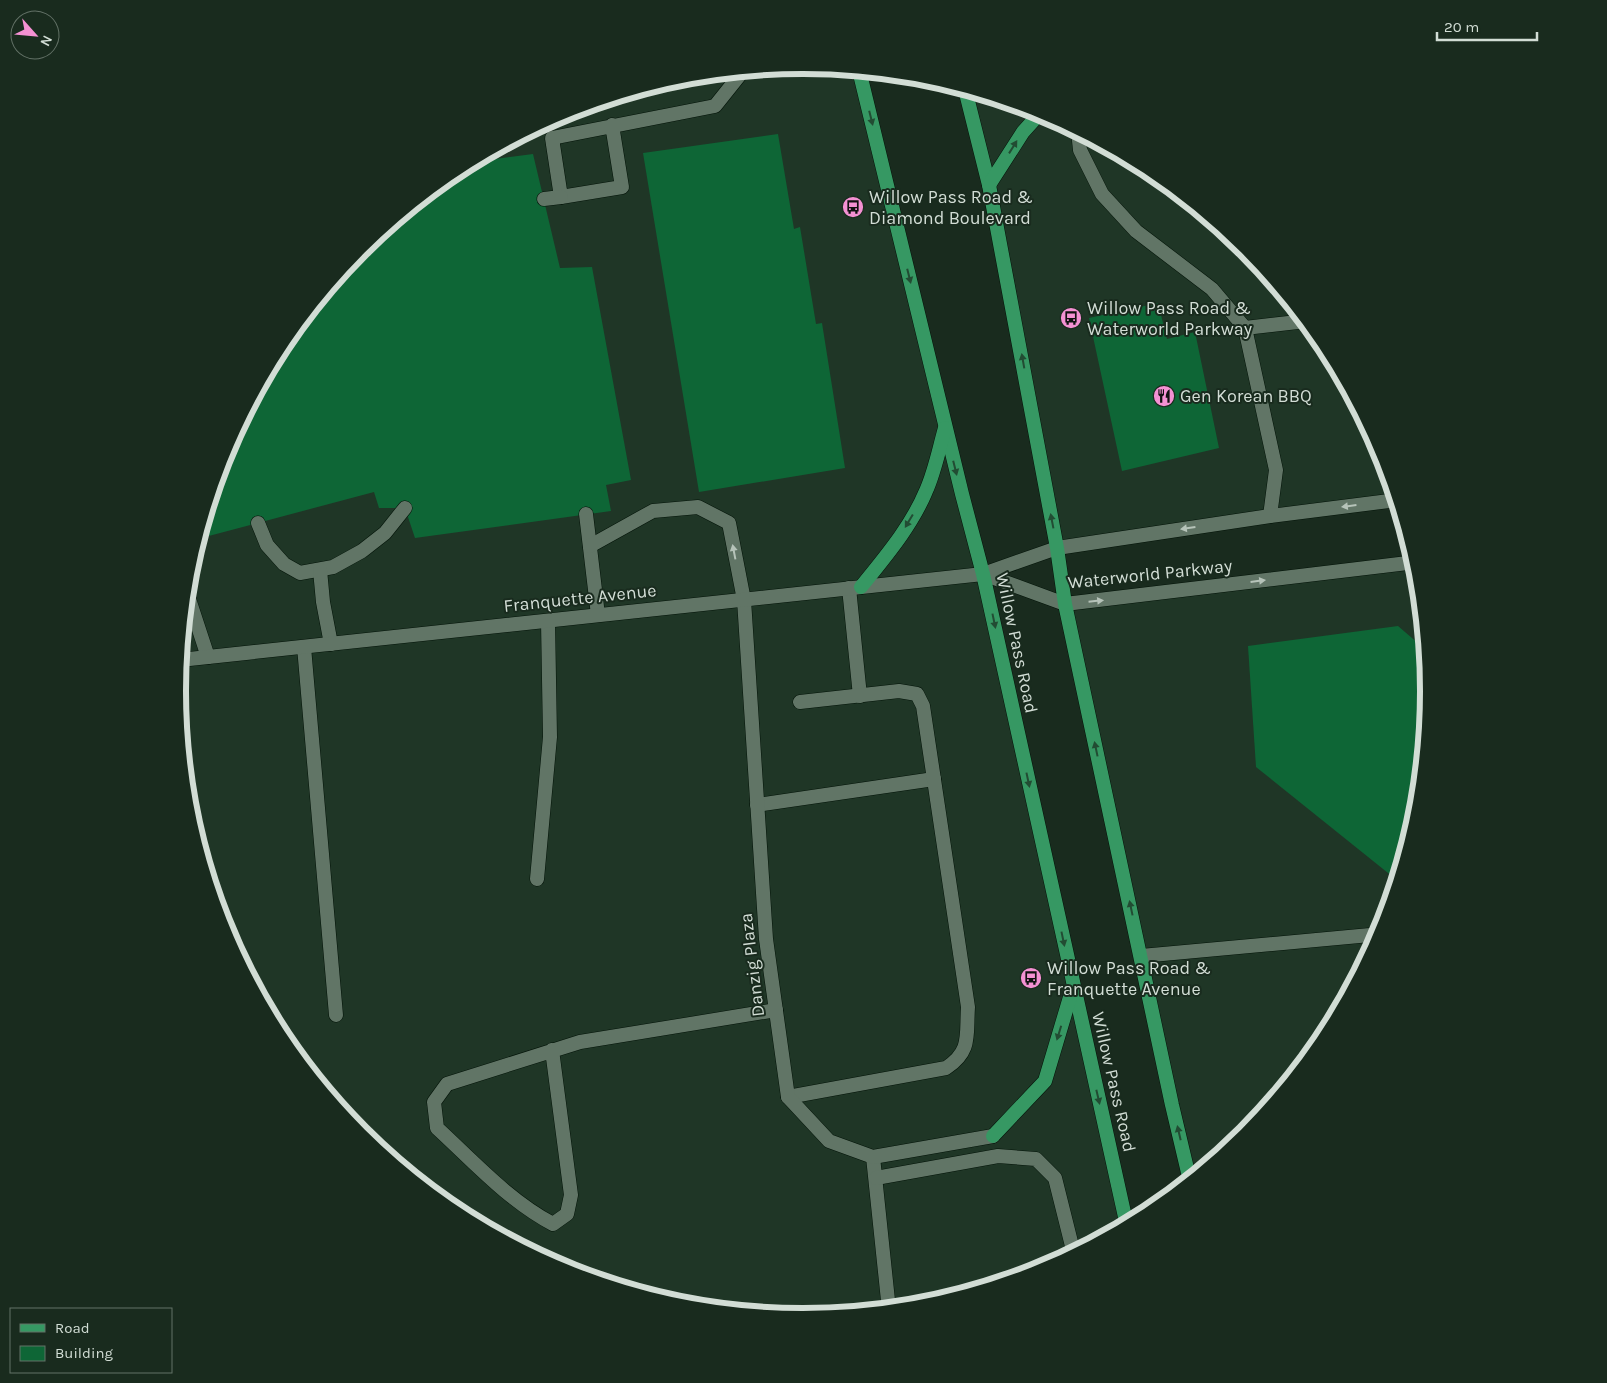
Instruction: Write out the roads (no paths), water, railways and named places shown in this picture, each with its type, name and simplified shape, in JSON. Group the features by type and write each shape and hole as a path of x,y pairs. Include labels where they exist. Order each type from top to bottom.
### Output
{"main road":[{"name":"Willow Pass Road","path":"861,77 984,574 1125,1218"},
{"path":"967,96 989,185 1057,548 1065,604 1172,1105 1189,1175"},
{"path":"989,185 1023,132 1035,119"},
{"path":"855,588 891,550 911,520 926,491 946,427"},
{"path":"993,1136 1045,1081 1074,987"}],"street":[{"path":"561,197 552,138 715,106 738,78"},
{"path":"544,199 622,187 612,125"},
{"path":"1079,138 1080,150 1102,194 1136,231 1212,289 1245,328 1276,470 1270,516"},
{"path":"1245,328 1299,322"},
{"name":"Waterworld Parkway","path":"984,574 1057,548 1270,516 1390,501"},
{"name":"Danzig Plaza","path":"590,546 653,511 698,507 729,524 744,600 766,940 788,1097"},
{"path":"258,523 267,545 284,564 300,572 320,570 333,567 362,551 385,533 405,508"},
{"path":"586,514 598,615"},
{"name":"Waterworld Parkway","path":"984,574 1065,604 1407,563"},
{"path":"320,570 323,602 331,644"},
{"name":"Franquette Avenue","path":"187,659 984,574"},
{"path":"855,588 860,696"},
{"path":"192,608 208,657"},
{"path":"537,879 550,737 548,621"},
{"path":"304,647 336,1015"},
{"path":"788,1097 946,1068 958,1060 965,1048 968,1008 923,706 917,694 899,691 800,702"},
{"path":"757,805 934,779"},
{"path":"1141,956 1371,935"},
{"path":"552,1050 571,1195 567,1214 553,1224 536,1215 515,1198 437,1128 434,1102 447,1084 552,1050 580,1042 776,1010"},
{"path":"788,1097 829,1140 874,1158 993,1136"},
{"path":"876,1178 998,1156 1036,1160 1055,1178 1072,1248"},
{"path":"874,1158 888,1303"}],"place":[{"name":"Willow Pass Road & Diamond Boulevard","path":"853,207"},
{"name":"Willow Pass Road & Waterworld Parkway","path":"1071,318"},
{"name":"Gen Korean BBQ","path":"1164,396"},
{"name":"Willow Pass Road & Franquette Avenue","path":"1031,978"}]}
